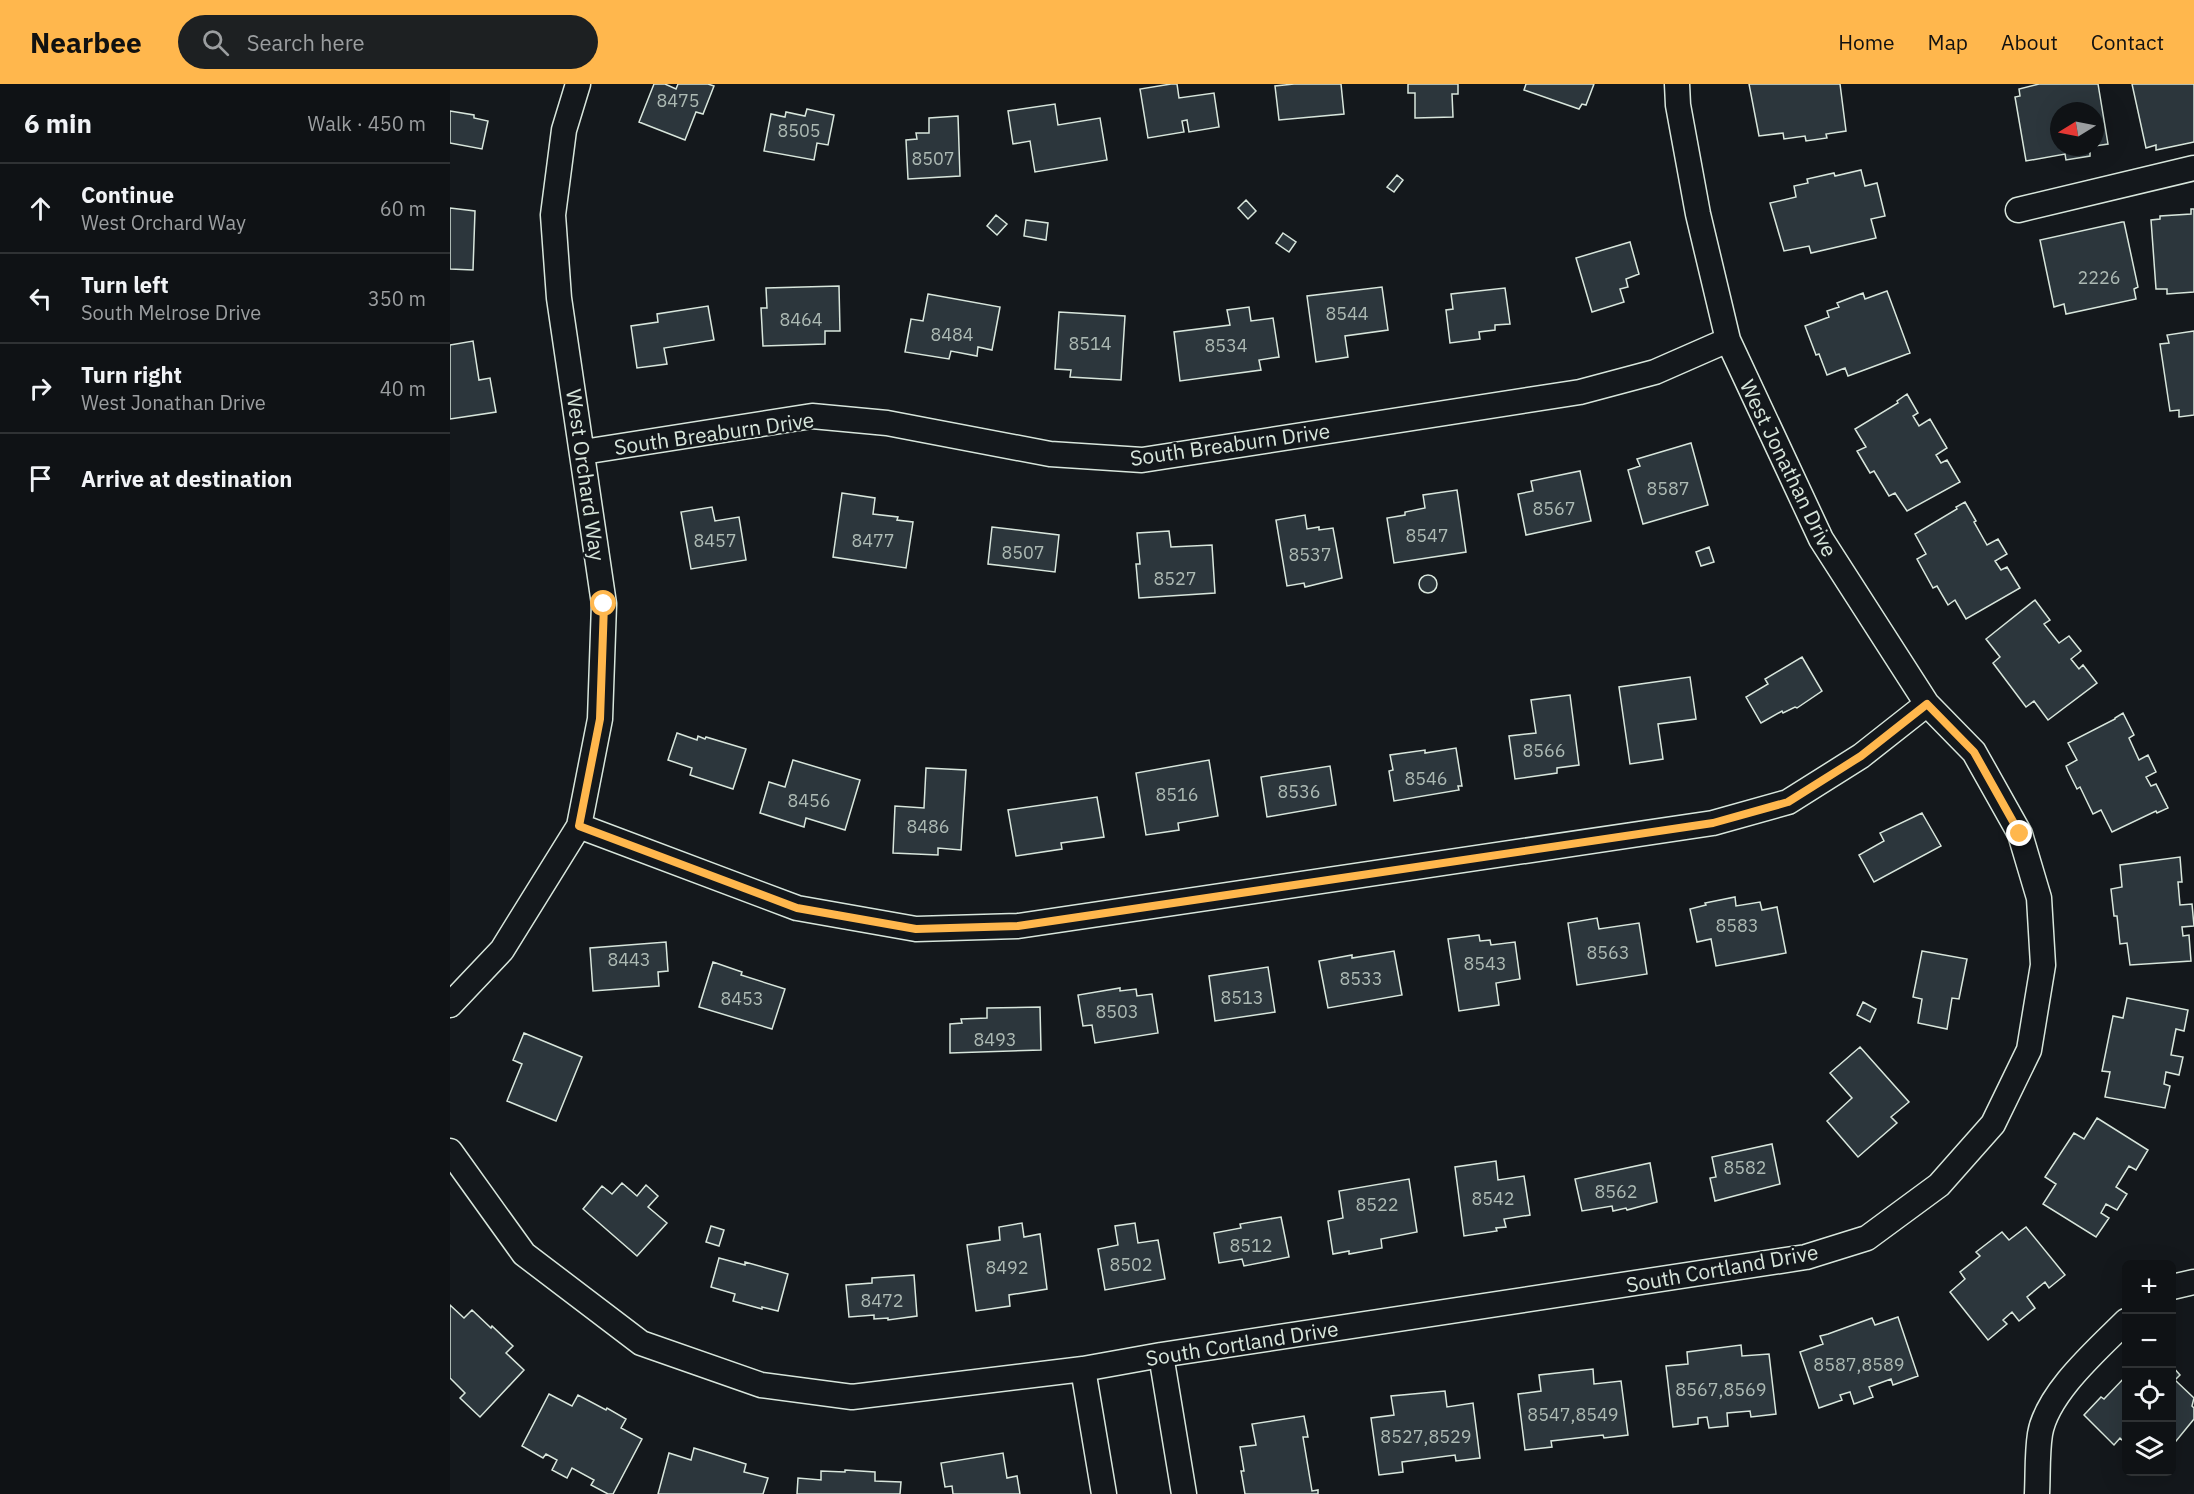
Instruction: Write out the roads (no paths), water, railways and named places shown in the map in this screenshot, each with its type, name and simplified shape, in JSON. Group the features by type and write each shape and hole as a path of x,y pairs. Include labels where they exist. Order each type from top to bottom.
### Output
{"street":[{"name":"West Orchard Way","path":"450,1005 502,950 579,826 600,719 604,604 559,298 552,214 564,130 578,84"},
{"name":"West Jonathan Drive","path":"1677,84 1678,105 1698,214 1728,340 1821,540 1927,704 1974,752 2020,834 2039,898 2043,965 2029,1050"},
{"path":"2018,210 2194,168"},
{"name":"South Breaburn Drive","path":"583,452 812,416 887,423 1050,454 1142,460 1580,392 1655,372 1728,340"},
{"path":"579,826 797,908 916,929 1018,926 1713,823 1788,802 1861,756 1927,704"},
{"name":"South Cortland Drive","path":"450,1150 524,1254 641,1343 761,1385 852,1397 1083,1369 1161,1355 1806,1257 1867,1238 1939,1185 1993,1124 2029,1050"},
{"path":"2176,1286 2194,1282"},
{"path":"2037,1494 2040,1432 2053,1404 2073,1376 2122,1326"},
{"path":"1161,1355 1184,1494"},
{"path":"1083,1369 1104,1494"}]}
